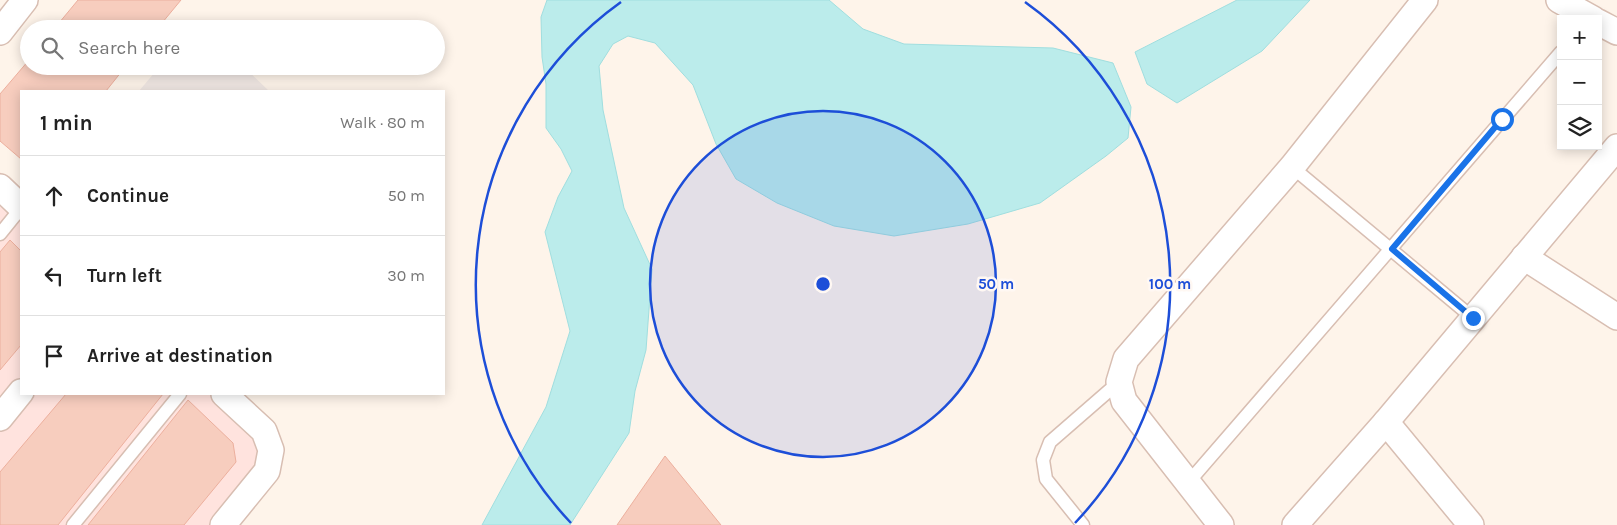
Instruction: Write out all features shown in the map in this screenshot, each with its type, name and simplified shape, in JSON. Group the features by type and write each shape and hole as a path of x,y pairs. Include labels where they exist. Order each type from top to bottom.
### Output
{"street":[{"path":"0,32 25,0"},
{"path":"1221,525 1187,484 1124,401 1119,382 1126,359 1292,167 1425,0"},
{"path":"1558,0 1586,15"},
{"path":"1602,24 1617,32"},
{"path":"1295,525 1386,422 1524,257 1610,160"},
{"path":"0,187 20,207"},
{"path":"1524,257 1617,317"},
{"path":"0,418 20,393"},
{"path":"223,525 267,471 271,450 264,431 225,395"},
{"path":"1386,422 1471,525"}],"lane":[{"path":"1187,484 1557,57"},
{"path":"1292,167 1473,318"},
{"path":"0,234 20,209"},
{"path":"1083,525 1046,479 1043,460 1050,442 1119,382"},
{"path":"73,525 179,395"}],"shaded area":[{"path":"152,75 252,75 268,90 140,90"},
{"path":"0,172 20,191 20,395 238,395 275,429 237,525 0,525"}],"water":[{"path":"547,0 829,0 863,29 904,44 1053,48 1113,63 1131,107 1128,138 1040,203 968,224 894,236 834,226 777,203 736,179 716,144 693,85 655,43 628,36 613,44 599,66 603,110 624,208 652,269 646,350 635,391 629,433 570,525 482,525 546,407 570,331 545,232 558,197 572,171 561,149 546,128 546,84 542,57 541,17"},
{"path":"1237,0 1310,0 1262,51 1177,103 1147,84 1135,52"}],"building":[{"path":"78,0 181,0 164,20 61,20"},
{"path":"20,71 20,75 119,75 107,90 20,90 20,158 0,141 0,94"},
{"path":"10,240 20,250 20,346 0,370 0,252"},
{"path":"65,395 162,395 58,525 0,525 0,472"},
{"path":"188,400 233,443 236,462 184,525 88,525"},
{"path":"665,456 721,525 617,525"}],"route":[{"path":"1473,318 1392,249 1502,119"}]}
